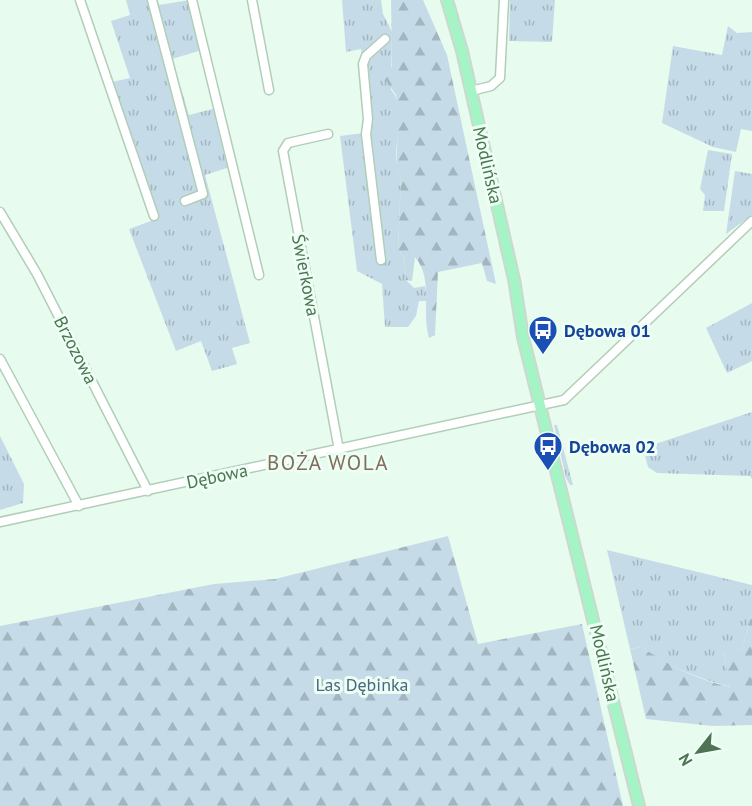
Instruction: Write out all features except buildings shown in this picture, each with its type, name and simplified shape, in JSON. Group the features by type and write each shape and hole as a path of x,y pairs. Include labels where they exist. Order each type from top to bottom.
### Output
{"main road":[{"name":"Modlińska","path":"447,0 462,51 514,279 520,324 543,405 639,806"},
{"name":"Modlińska","path":"454,0 462,51"}],"street":[{"path":"80,0 154,216"},
{"path":"152,0 203,194 185,201"},
{"path":"192,0 259,275"},
{"path":"252,0 269,90"},
{"path":"471,91 491,86 500,78 504,0"},
{"path":"381,260 366,134 368,119 363,69 366,56 385,39"},
{"name":"Świerkowa","path":"328,134 288,143 283,151 339,450"},
{"name":"Brzozowa","path":"0,212 37,274 148,491"},
{"name":"Dębowa","path":"0,522 564,400 752,221"},
{"path":"0,359 79,506"}],"green space":[{"path":"126,0 157,0 159,5 190,0 202,50 172,59 189,115 216,108 230,167 205,175 250,343 232,348 237,364 212,371 201,341 176,351 129,229 159,218 112,82 130,78 111,21 130,15"},
{"path":"342,0 381,0 383,14 392,32 391,90 397,99 399,110 396,157 401,177 398,250 404,257 406,280 414,288 425,286 427,301 419,301 416,316 408,327 385,327 382,284 357,271 340,136 372,132 361,49 346,52"},
{"path":"391,0 423,0 447,55 496,284 487,281 482,263 438,272 435,335 429,338 426,317 426,285 421,266 415,257 412,281 406,280 404,257 398,250 401,177 396,169 399,109 396,95 385,79 392,66"},
{"path":"510,0 555,0 552,42 509,41"},
{"path":"728,26 737,33 752,32 752,131 741,129 736,152 713,147 662,123 673,46 722,55"},
{"path":"708,150 732,154 724,211 703,211 705,195 700,189"},
{"path":"735,171 752,174 752,215 726,234"},
{"path":"752,303 752,361 727,373 706,328"},
{"path":"752,412 752,479 750,476 657,473 648,467 643,448"},
{"path":"554,425 557,425 573,485 570,485 566,478"},
{"path":"0,436 24,484 23,503 0,510"},
{"name":"Las Dębinka","path":"448,536 478,644 582,624 623,806 0,806 0,626 214,584 275,579"},
{"path":"607,550 752,585 752,614 742,649 724,653 731,687 684,671 641,647 630,649"},
{"path":"752,614 752,725 713,726 646,719 630,649 641,647 684,671 730,687 724,652 742,649"}],"place":[{"name":"Dębowa 01","path":"543,356"},
{"name":"Dębowa 02","path":"548,472"}],"district":[{"name":"BOŻA WOLA","path":"328,462"}]}
